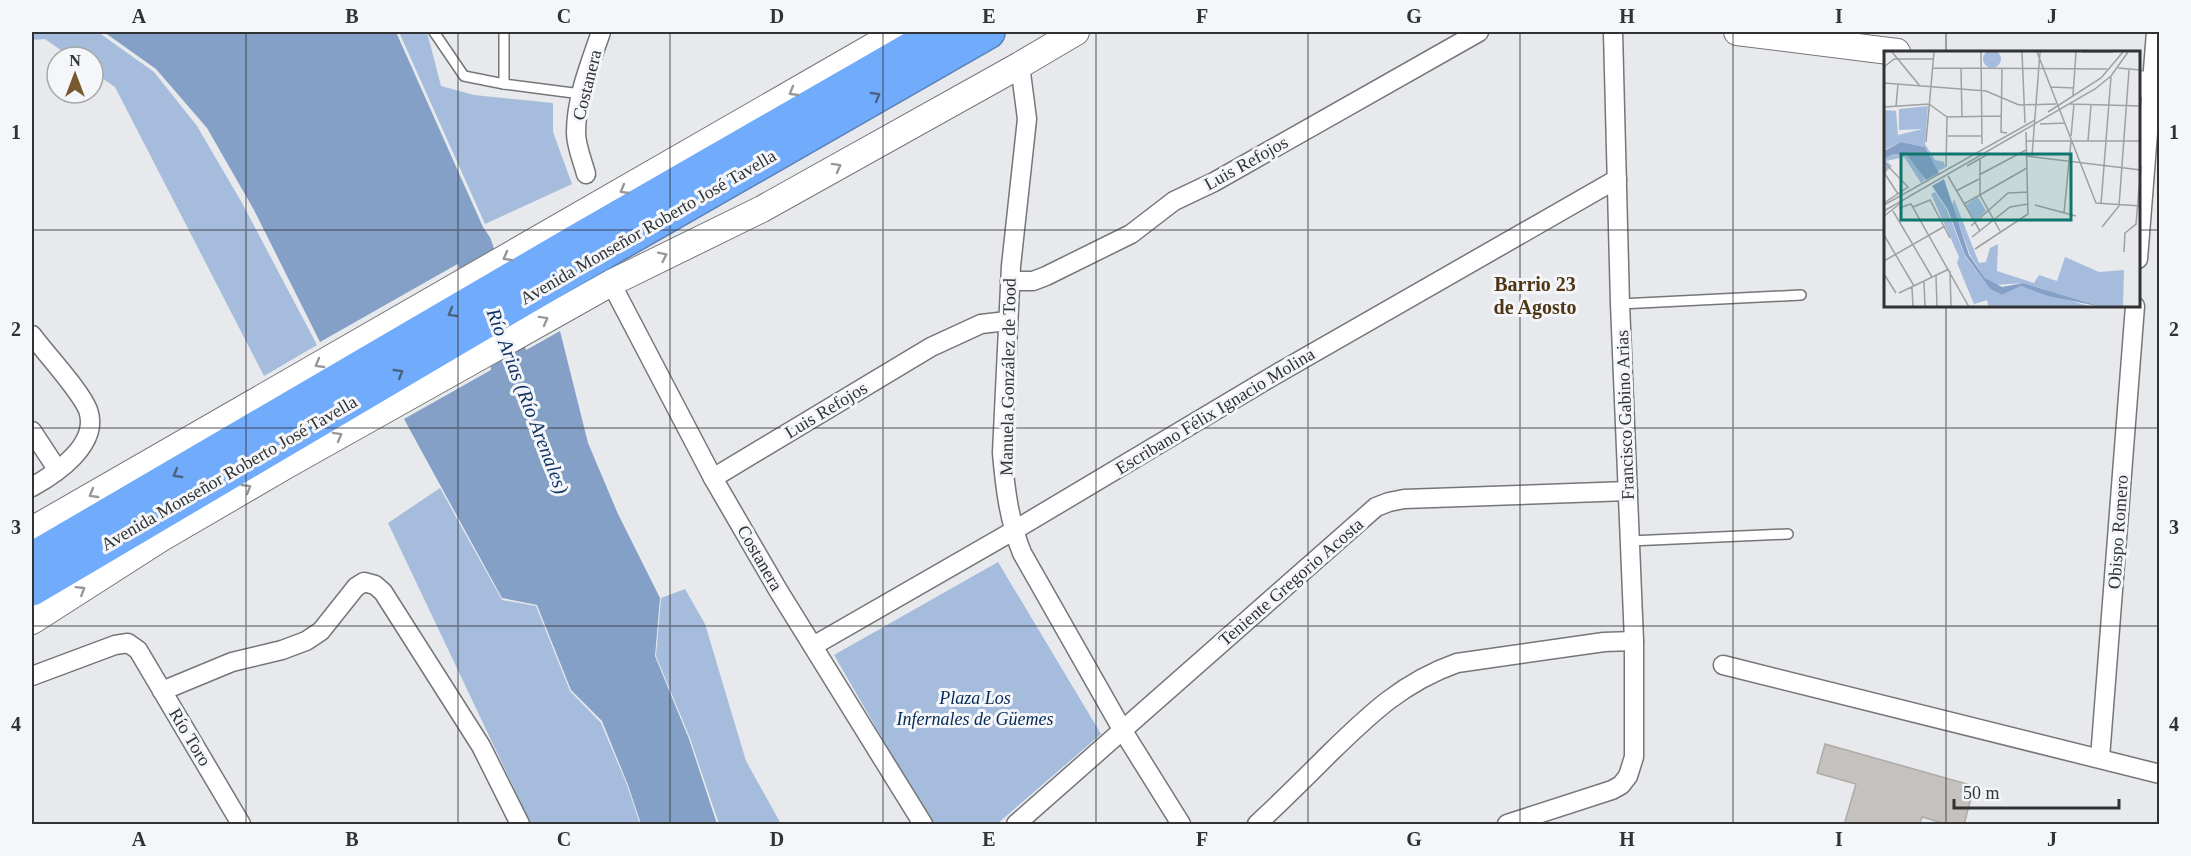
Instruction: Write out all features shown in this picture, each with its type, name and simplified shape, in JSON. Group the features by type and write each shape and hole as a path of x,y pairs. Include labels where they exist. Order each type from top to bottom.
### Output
{"highway":[{"name":"Avenida Monseñor Roberto José Tavella","path":"583,253 940,32"},
{"name":"Avenida Monseñor Roberto José Tavella","path":"32,559 270,434 583,253 988,32"},
{"name":"Avenida Monseñor Roberto José Tavella","path":"32,589 270,434"}],"street":[{"name":"Costanera","path":"586,174 576,135 581,94 601,32"},
{"path":"32,530 270,434 583,253 898,32"},
{"path":"583,253 762,209 1076,32"},
{"name":"Luis Refojos","path":"1010,281 1033,281 1131,234 1174,201 1214,182 1479,32"},
{"name":"Francisco Gabino Arias","path":"1507,825 1612,790 1621,785 1628,776 1634,756 1634,641 1620,303 1613,32"},
{"path":"1737,32 1889,51"},
{"path":"2140,243 2150,86 2156,32"},
{"name":"Manuela González de Tood","path":"1020,65 1027,119 1007,321 1002,453 1013,531 1022,553 1122,731 1181,825"},
{"name":"Escribano Félix Ignacio Molina","path":"813,646 1013,531 1273,376 1617,179"},
{"name":"Costanera","path":"583,253 778,590 923,825"},
{"name":"Obispo Romero","path":"2100,758 2135,308"},
{"name":"Luis Refojos","path":"713,478 931,347 981,324 1007,321"},
{"path":"32,335 80,397 88,411 89,432 68,462 32,486"},
{"path":"32,431 57,469"},
{"path":"32,621 160,539 270,434"},
{"name":"Teniente Gregorio Acosta","path":"1016,825 1376,507 1404,499 1628,491"},
{"path":"162,691 232,663 306,641 321,631 356,587 364,582 375,585 383,592 481,746 520,825"},
{"path":"1257,825 1376,709 1404,688 1436,670 1457,663 1604,642 1634,641"},
{"name":"Río Toro","path":"32,676 115,645 128,643 138,650 241,825"},
{"path":"1723,665 2160,774"}],"lane":[{"path":"434,32 464,76 504,84 581,94"},
{"path":"504,32 504,84"},
{"path":"1620,303 1801,296"},
{"path":"1630,541 1788,534"}],"green space":[{"path":"32,32 98,32 154,72 197,126 242,203 317,345 264,376 115,87 105,80 105,45 54,45 45,39 32,40"},
{"path":"399,32 427,32 441,86 474,95 553,103 553,132 572,184 485,224"},
{"path":"440,488 502,600 536,606 570,691 601,723 627,785 640,824 531,824 388,523"},
{"name":"Plaza Los Infernales de Güemes","path":"998,562 1101,734 997,824 932,824 834,655"},
{"path":"685,589 705,624 746,761 781,824 719,824 690,738 656,656 661,598"}],"water":[{"path":"104,32 396,32 491,245 320,342 254,210 207,128 156,69"},
{"path":"560,331 588,443 618,514 660,598 655,656 689,739 717,824 641,824 602,721 571,690 537,605 502,598 404,419"}],"building":[{"path":"1825,744 1974,786 1964,825 1949,825 1922,817 1919,825 1844,825 1856,784 1817,773"}],"waterway":[{"name":"Río Arias (Río Arenales)","path":"447,210 473,247 515,380 528,410"}],"district":[{"name":"Barrio 23 de Agosto","path":"1535,296"}]}
